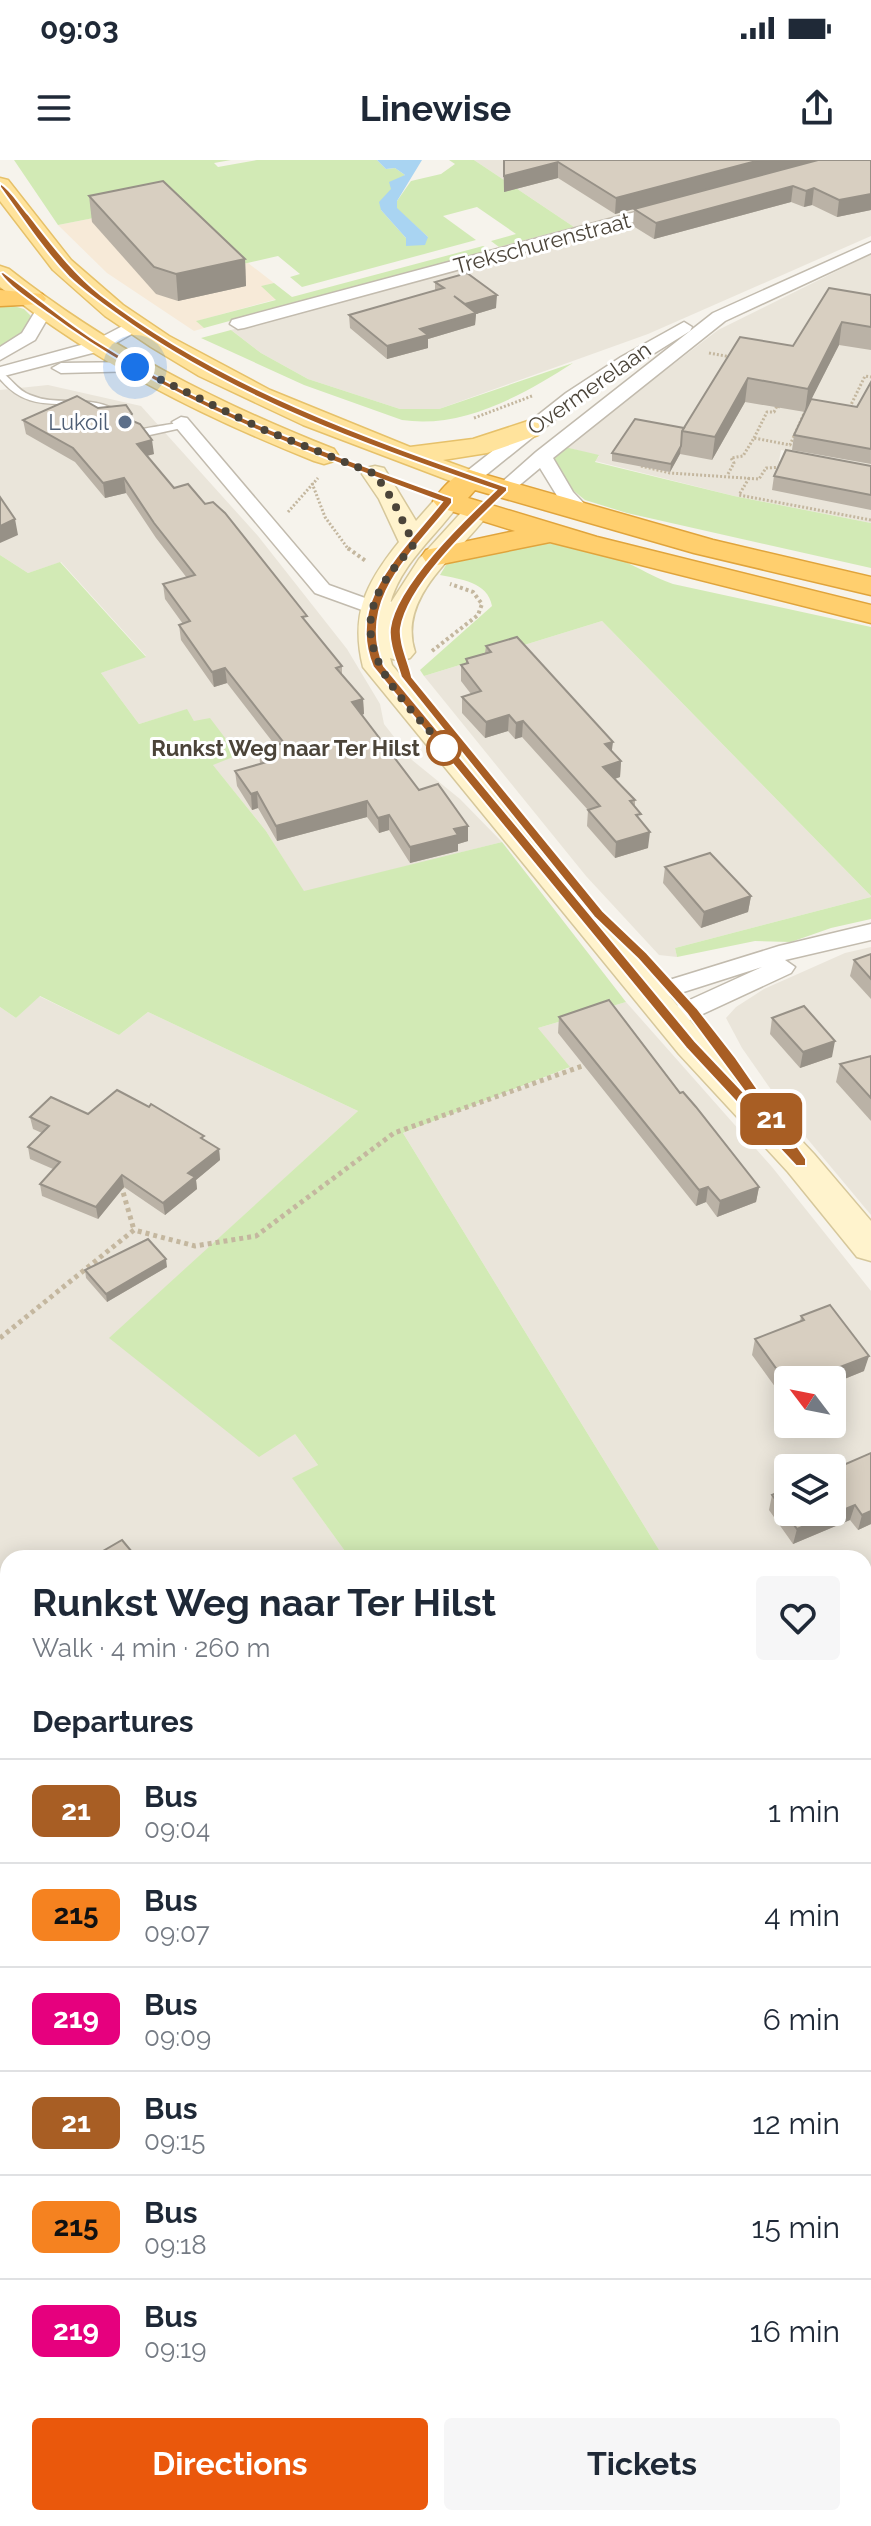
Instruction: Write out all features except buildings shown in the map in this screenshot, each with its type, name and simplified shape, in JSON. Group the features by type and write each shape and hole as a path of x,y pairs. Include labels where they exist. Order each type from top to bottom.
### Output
{"highway":[{"path":"1,278 39,304"},
{"path":"871,586 705,547 469,479 448,501 784,595 871,614"},
{"path":"478,510 503,489"},
{"path":"432,561 552,532"}],"main road":[{"path":"0,185 54,256 88,289 136,324 237,384 469,479"},
{"path":"1,278 54,256"},
{"path":"39,304 90,341 135,367 262,429 448,501 432,561"},
{"path":"402,454 477,447 528,429"},
{"path":"375,474 432,561"},
{"path":"478,510 369,630 372,651 388,681 604,937 731,1061 801,1163 871,1247"},
{"path":"387,607 407,677 670,1003"}],"street":[{"name":"Trekschurenstraat","path":"238,324 682,205"},
{"name":"Overmerelaan","path":"503,489 719,317 773,289 871,247"},
{"path":"2,366 29,336 39,304"},
{"name":"Overmerelaan","path":"469,479 528,429 637,352 691,323 719,317"},
{"path":"2,366 90,341 136,324"},
{"path":"2,366 135,367"},
{"path":"182,424 322,589 341,599 387,607"},
{"name":"Overmerelaan","path":"542,456 566,495 585,514"},
{"path":"670,1003 837,940 871,932"}],"lane":[{"path":"2,366 21,397 43,402 90,404 123,417"},
{"path":"136,432 145,433 182,424"}],"path":[{"path":"851,419 847,414 849,408 865,376 871,377"},
{"path":"473,418 540,392"},
{"path":"728,474 734,463 731,458 743,456 767,412 774,412 777,406 791,409"},
{"path":"790,445 808,406"},
{"path":"849,408 860,410"},
{"path":"754,438 790,445 795,449"},
{"path":"640,466 669,473 728,474 759,479 766,468 780,469 791,458"},
{"path":"749,478 739,495 871,520"},
{"path":"312,483 316,497 345,543 360,559 369,563"},
{"path":"407,677 414,665 478,615 482,604 479,597 432,561"},
{"path":"134,1230 195,1246 256,1236 394,1133 589,1063"},
{"path":"118,1177 134,1230"},
{"path":"0,1338 134,1230"}],"shaded area":[{"path":"474,160 827,160 574,227"},
{"path":"871,160 871,236 648,334 439,409 400,409 308,379 261,353 231,330"},
{"path":"175,202 243,264 248,263 274,283 262,286 277,299 197,321 204,328 194,331 107,273 58,225"},
{"path":"871,254 871,466 781,450 779,461 871,479 871,523 734,496 595,461 599,456 565,447 718,330"},
{"path":"48,385 141,406 258,536 347,649 380,704 384,724 412,760 460,799 502,842 304,892 266,831 212,764 238,755 194,721 186,710 139,724 101,673 146,656 61,562 28,573 0,555 0,390"},
{"path":"602,621 871,897 675,948 677,957 659,955 586,876 424,676"},
{"path":"871,947 871,1215 795,1124 742,1048 726,1018 736,1007 764,989 845,953"},
{"path":"39,996 119,1035 148,1012 358,1111 110,1338 295,1434 318,1465 293,1479 344,1550 0,1550 0,1007 16,1018"},
{"path":"626,1002 772,1167 871,1291 871,1550 659,1550 403,1133 569,1068 538,1028"}],"green space":[{"path":"14,160 231,160 214,163 218,167 257,160 377,160 386,169 395,168 405,175 397,181 381,210 406,238 428,237 397,209 397,201 411,181 441,174 455,164 449,160 474,160 574,227 499,247 491,241 516,234 477,207 443,216 476,240 302,287 290,277 300,274 278,256 243,264 175,202 58,225"},
{"path":"483,246 490,250 204,328 196,321 276,300 261,286 274,283 292,297"},
{"path":"0,302 24,309 32,317 23,334 0,348"},
{"path":"231,330 261,353 308,379 400,409 439,409 573,363 534,387 492,407 447,419 402,420 304,385 201,338"},
{"path":"565,447 599,455 595,462 734,496 871,523 871,568 627,513 585,500 569,487 552,455"},
{"path":"539,543 601,553 673,584 871,627 871,896 602,621 424,676 420,670 492,606 479,587 440,575 446,565 456,559"},
{"path":"0,555 28,573 60,562 146,657 101,673 139,724 187,709 194,721 210,718 238,755 213,765 266,831 304,891 502,842 626,1002 538,1028 570,1067 403,1133 659,1550 344,1550 292,1478 318,1465 295,1434 259,1457 109,1338 358,1111 148,1012 119,1035 40,996 16,1018 0,1007"},
{"path":"871,897 871,919 831,928 791,942 755,941 677,957 675,948"}],"water":[{"path":"377,160 422,160 397,201 397,208 428,237 425,245 406,246 406,238 381,210 379,202 391,189 389,182 405,175 395,168 386,169"}],"bus line":[{"name":"21","path":"0,185 71,274 98,297 170,347 237,384 320,421 469,479 503,489 452,538 401,608 395,632 407,677 599,914 643,956 692,1011 731,1061 801,1163 691,1045 378,667 369,630 373,605 383,583 448,501 315,451 197,399 98,346 0,273"}],"place":[{"name":"Lukoil","path":"125,422"},
{"name":"Runkst Weg naar Ter Hilst","path":"444,748"}],"route":[{"path":"135,367 262,429 375,474 392,499 414,544 383,583 373,605 369,630 372,651 388,681 447,751 444,748"}]}
